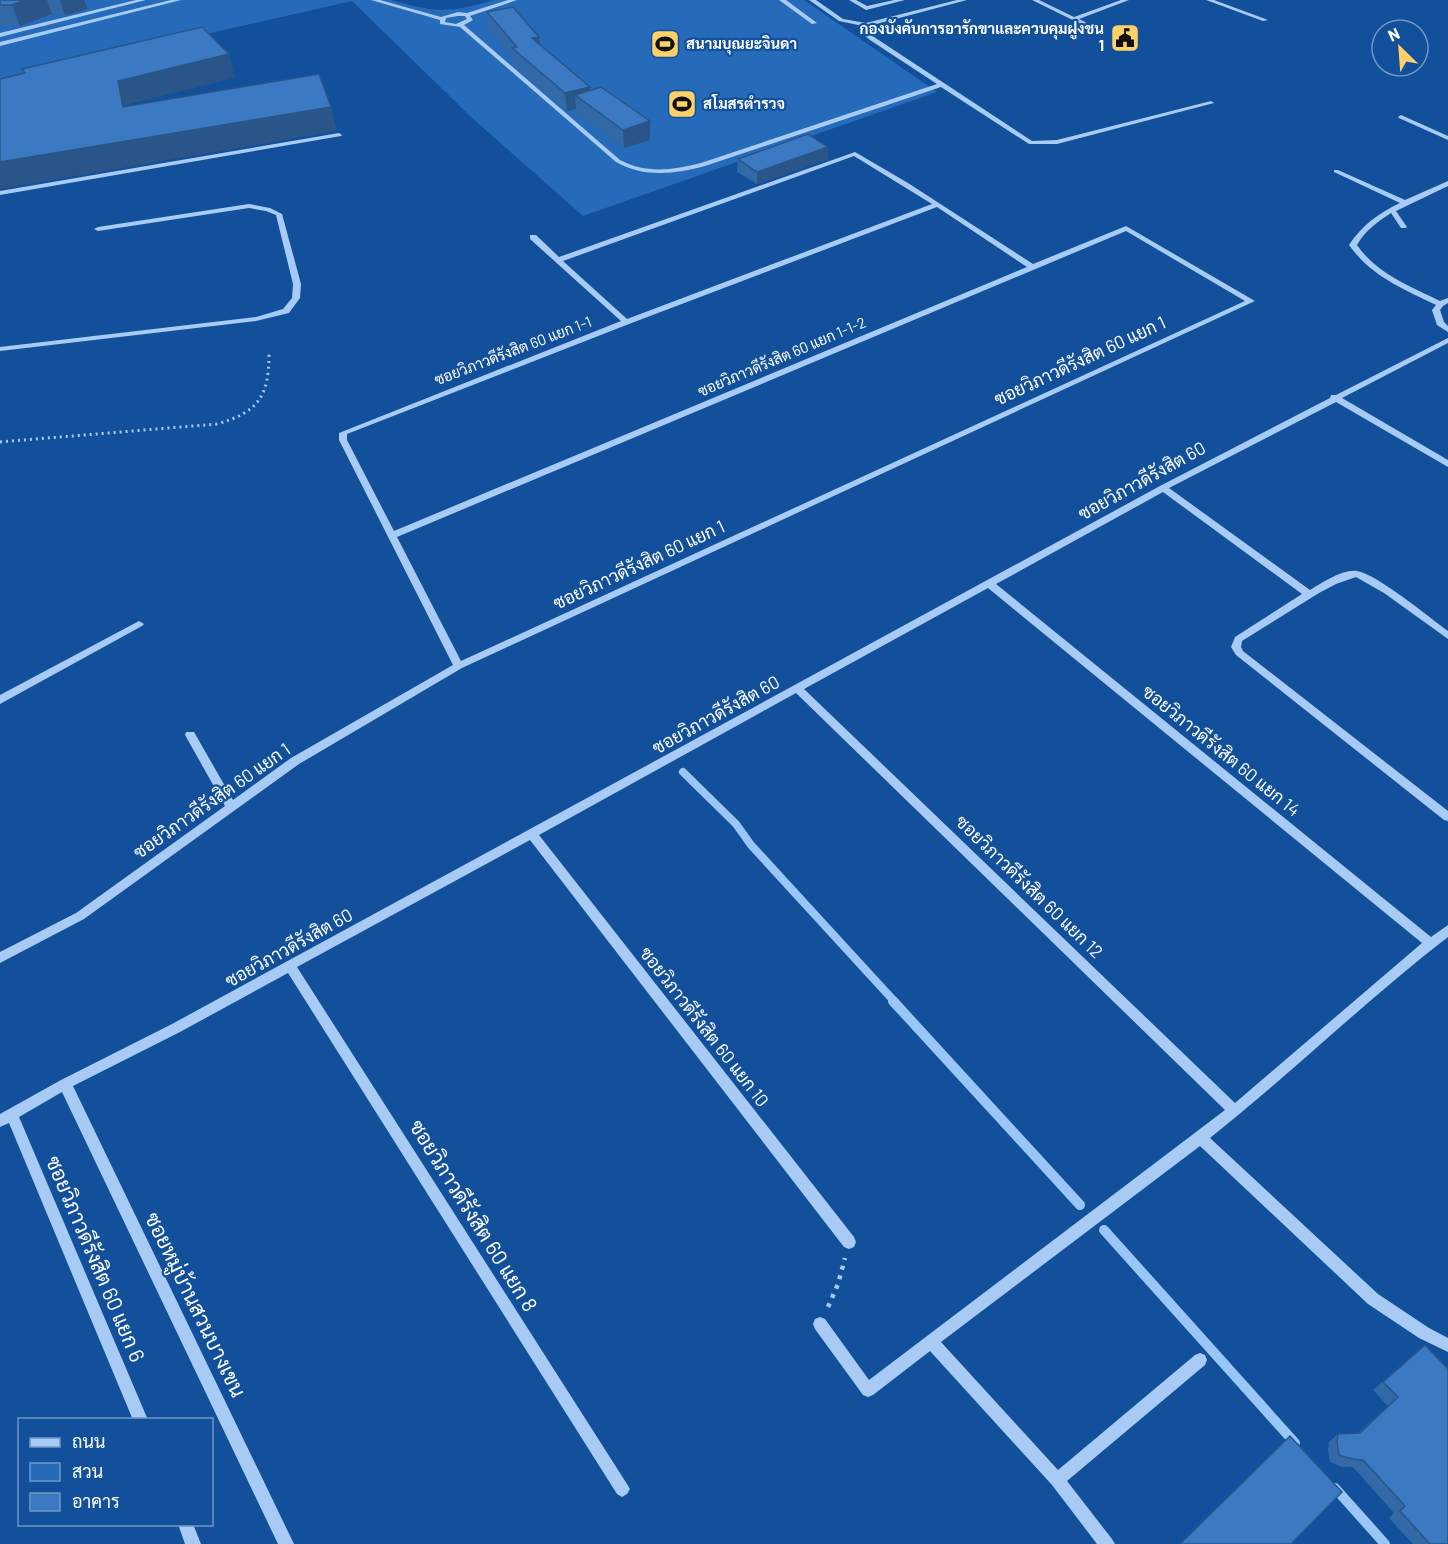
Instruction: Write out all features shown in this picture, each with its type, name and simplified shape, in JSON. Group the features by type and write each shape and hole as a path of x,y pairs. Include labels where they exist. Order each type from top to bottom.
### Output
{"street":[{"path":"0,35 143,0"},
{"path":"0,44 178,0"},
{"path":"374,0 442,19 453,14 466,15 514,0"},
{"path":"782,0 814,23"},
{"path":"812,0 841,20 866,25 964,0"},
{"path":"852,0 866,9 902,0"},
{"path":"1035,0 1095,29"},
{"path":"1074,19 1126,0"},
{"path":"1209,0 1265,20"},
{"path":"442,19 444,24 461,25 470,20 466,15"},
{"path":"461,25 618,161 625,166 637,169 662,172 703,165 941,85"},
{"path":"866,25 865,33 872,39 1022,139 1043,144 1211,103"},
{"path":"1401,117 1448,138"},
{"path":"0,193 339,135"},
{"path":"558,260 855,154 1032,267"},
{"path":"1336,171 1406,203"},
{"path":"1440,304 1385,274 1359,256 1353,245 1357,234 1392,210 1448,183"},
{"name":"ซอยวิภาวดีรังสิต 60 แยก 1-1","path":"459,666 394,535 343,440 343,433 626,322 937,205"},
{"path":"0,349 256,319 286,311 296,298 297,284 279,214 268,209 249,207 98,229"},
{"path":"1392,210 1403,227"},
{"name":"ซอยวิภาวดีรังสิต 60 แยก 1-1-2","path":"394,535 1126,228 1179,259"},
{"path":"533,237 626,322"},
{"name":"ซอยวิภาวดีรังสิต 60 แยก 1","path":"0,958 80,916 295,761 459,666 1251,301 1179,259"},
{"path":"1448,300 1440,304 1436,310 1436,316 1448,330"},
{"name":"ซอยวิภาวดีรังสิต 60","path":"6,1118 65,1084 176,1028 290,966 1163,488 1334,397 1448,340"},
{"path":"1334,397 1448,464"},
{"path":"1163,488 1310,595"},
{"path":"1448,636 1370,581 1356,574 1343,576 1310,595 1238,639 1236,647 1239,653 1448,817"},
{"name":"ซอยวิภาวดีรังสิต 60 แยก 14","path":"990,584 1430,943"},
{"path":"0,700 139,624"},
{"name":"ซอยวิภาวดีรังสิต 60 แยก 12","path":"798,689 1235,1110"},
{"path":"190,735 231,807"},
{"name":"ซอยวิภาวดีรังสิต 60 แยก 10","path":"532,834 849,1242"},
{"path":"820,1324 868,1390 1100,1216 1235,1110 1448,930"},
{"name":"ซอยวิภาวดีรังสิต 60 แยก 8","path":"290,966 622,1489"},
{"name":"ซอยหมู่บ้านสวนบางเขน","path":"65,1084 286,1544"},
{"name":"ซอยวิภาวดีรังสิต 60 แยก 6","path":"6,1118 141,1418"},
{"path":"1200,1137 1372,1299 1424,1333 1448,1345"},
{"path":"931,1341 1057,1480 1107,1544"},
{"path":"1057,1480 1200,1360"},
{"path":"186,1526 194,1544"}],"path":[{"path":"0,442 218,424 241,417 258,402 269,378 269,353"},
{"path":"820,1324 838,1284 849,1242"}],"green space":[{"name":"สโมสรตำรวจ","path":"0,0 391,0 443,10 494,0 804,0 937,92 583,216 470,116 352,1 140,49 0,85"}],"building":[{"path":"0,0 25,0 12,5 0,5"},
{"path":"513,7 539,37 532,38 590,87 565,93 512,48 517,47 487,12"},
{"path":"202,27 229,54 118,81 123,107 319,74 331,107 0,162 0,79 25,73 22,69"},
{"path":"601,87 650,121 623,130 575,95"},
{"path":"808,134 828,147 757,172 738,159"},
{"path":"1425,1345 1448,1369 1448,1544 1430,1544 1400,1511 1405,1506 1363,1460 1339,1455 1337,1442 1338,1434 1360,1433 1398,1397 1383,1382"},
{"path":"1290,1436 1342,1492 1291,1544 1180,1544"}],"waterway":[{"path":"683,772 736,824 751,845 895,1002"},
{"path":"893,1001 1080,1205"},
{"path":"1104,1230 1295,1443"},
{"path":"1335,1488 1385,1544"}],"place":[{"name":"กองบังคับการอารักขาและควบคุมฝูงชน 1","path":"1125,38"},
{"name":"สนามบุณยะจินดา","path":"665,44"},
{"name":"สโมสรตำรวจ","path":"682,104"}]}
